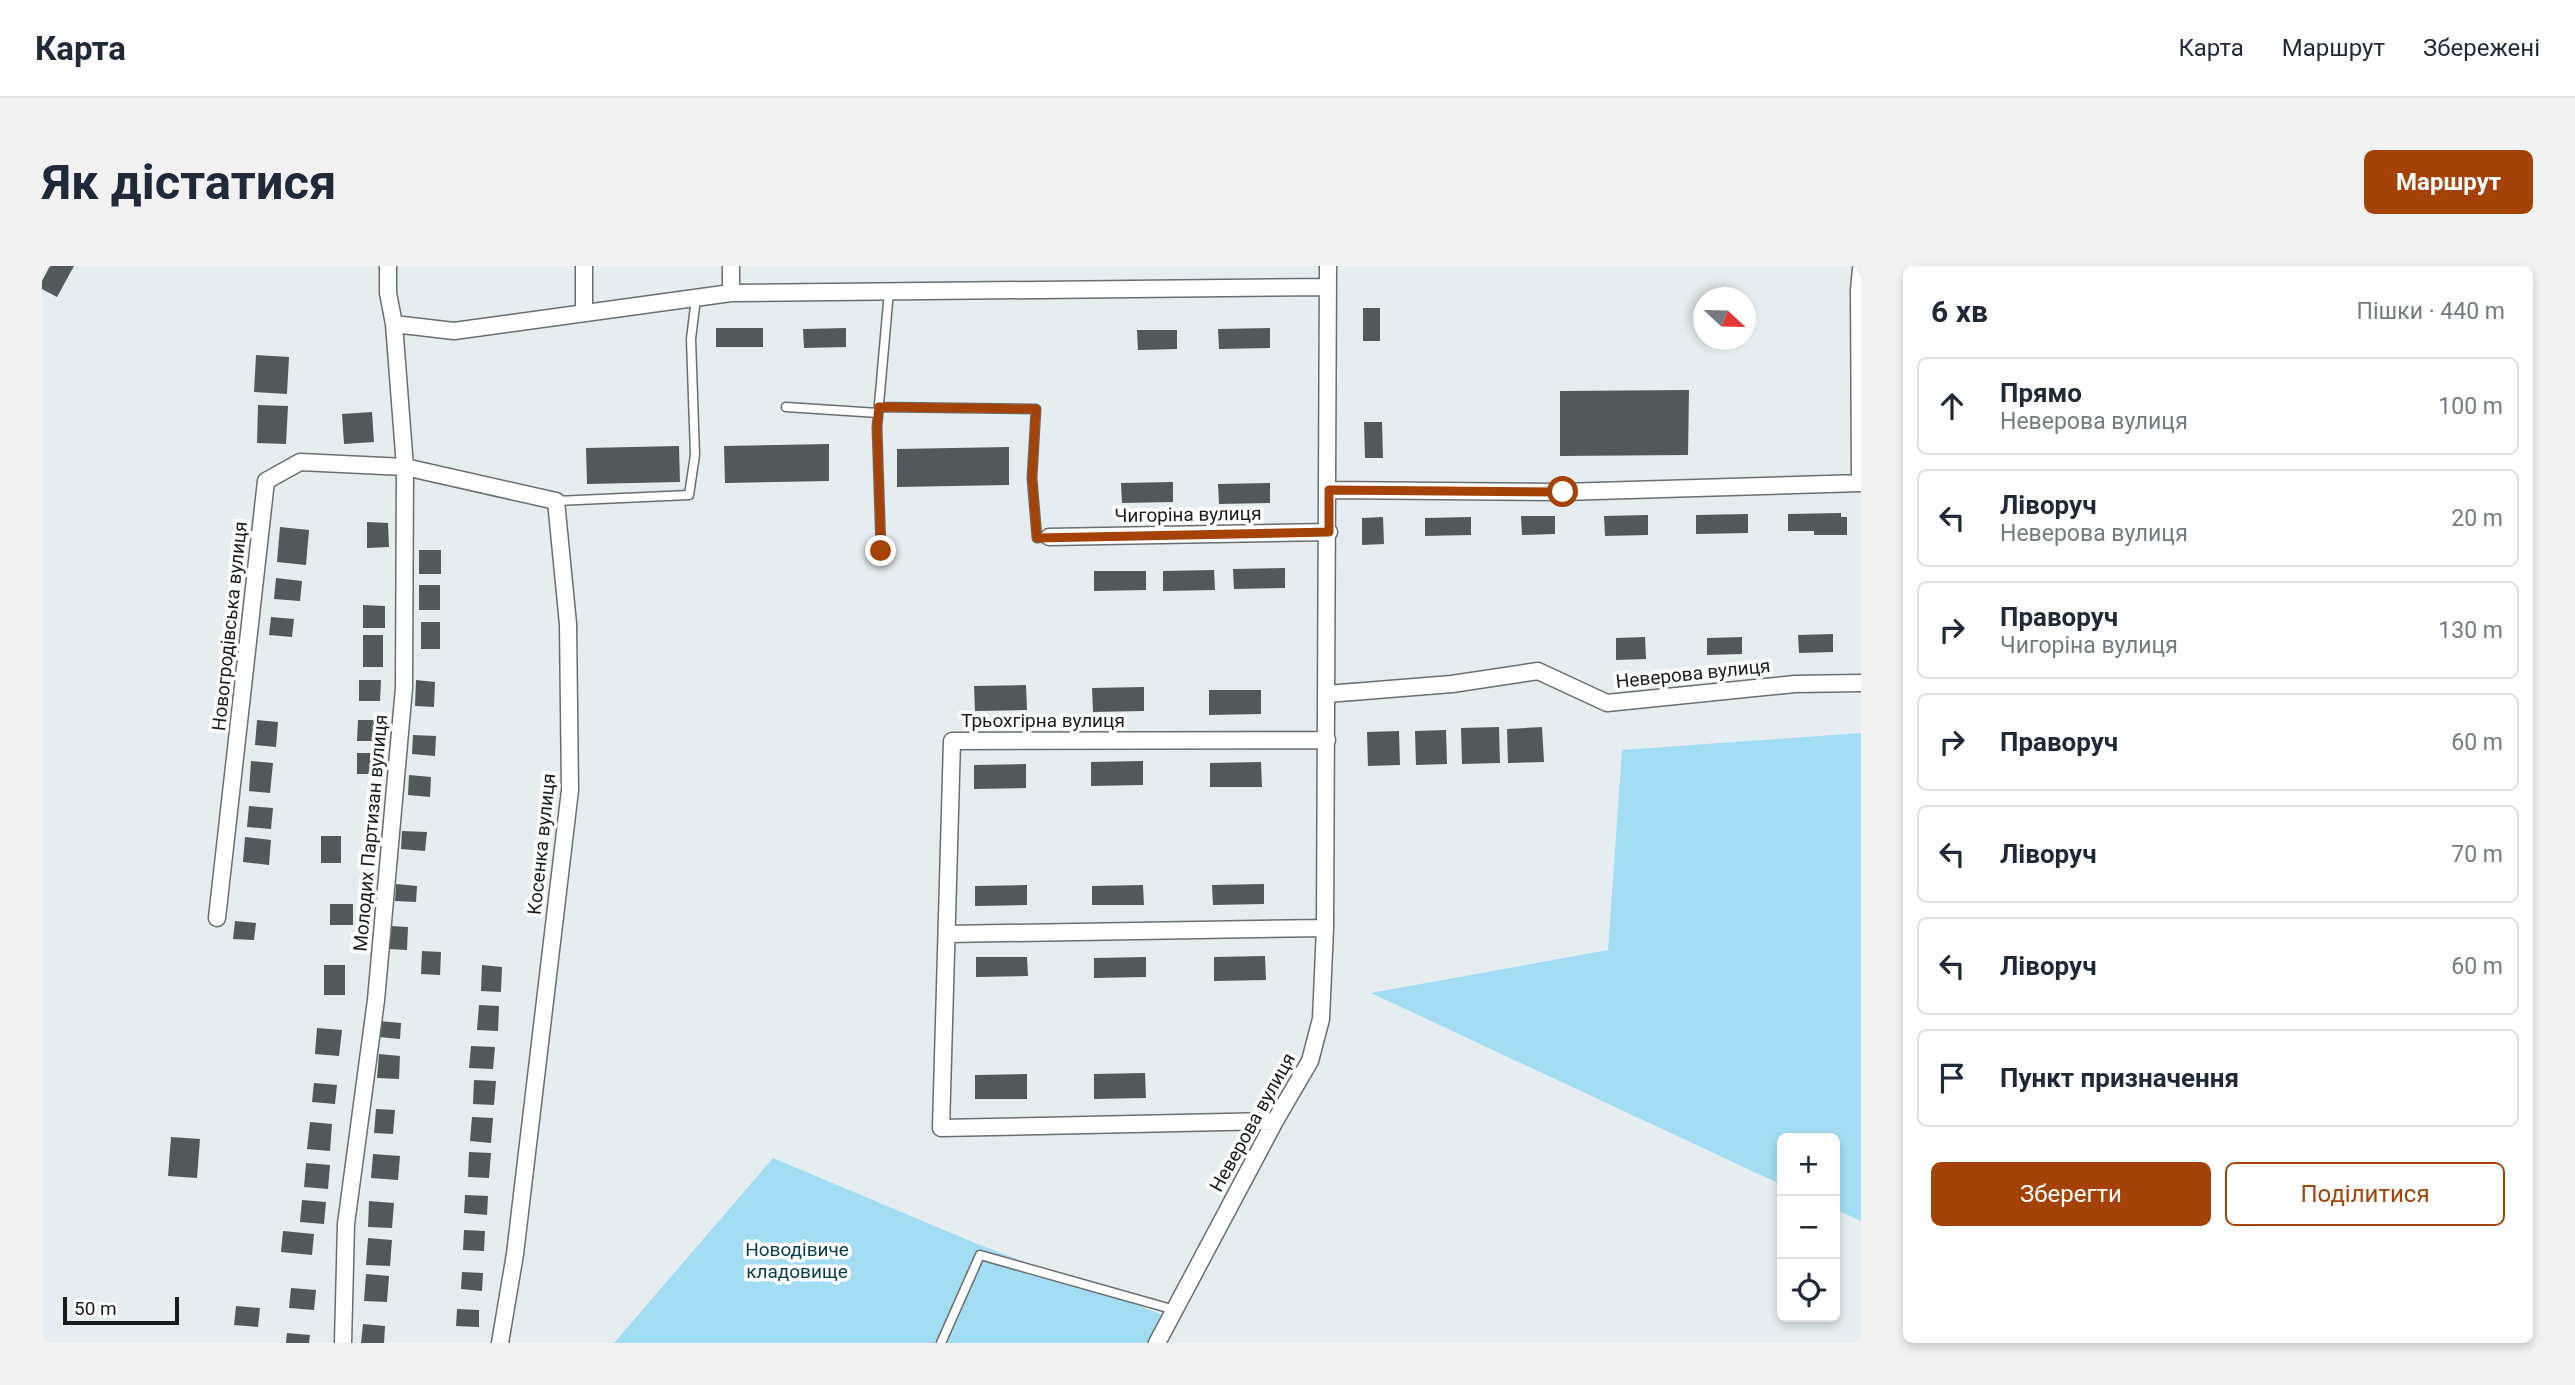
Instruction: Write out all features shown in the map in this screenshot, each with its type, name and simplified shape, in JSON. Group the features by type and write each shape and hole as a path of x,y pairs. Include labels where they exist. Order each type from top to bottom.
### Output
{"street":[{"path":"388,266 388,293 394,324 454,331 731,293 1328,288"},
{"path":"584,266 584,313"},
{"path":"731,266 731,293"},
{"name":"Неверова вулиця","path":"1157,1343 1275,1121 1310,1061 1321,1019 1325,928 1329,532 1328,266"},
{"path":"1329,490 1563,492 1861,482 1858,290 1861,268"},
{"name":"Молодих Партизан вулиця","path":"343,1343 346,1224 376,1000 404,688 405,467 394,324"},
{"name":"Новогродівська вулиця","path":"217,918 266,481 300,462 405,467"},
{"path":"405,467 556,500"},
{"name":"Косенка вулиця","path":"500,1343 515,1254 570,790 568,624 556,500"},
{"name":"Чигоріна вулиця","path":"1049,537 1329,532"},
{"name":"Неверова вулиця","path":"1327,694 1452,684 1538,671 1607,703 1795,684 1861,683"},
{"name":"Трьохгірна вулиця","path":"1275,1121 941,1128 952,741 1327,740"},
{"path":"947,934 1325,928"}],"lane":[{"path":"881,551 879,410 889,292"},
{"path":"556,500 689,495 695,455 691,339 695,298"},
{"path":"786,407 879,410 1036,409 1032,478 1037,538 1049,537"},
{"path":"941,1343 979,1255 1175,1310"}],"green space":[{"path":"1861,733 1861,1221 1840,1211 1840,1133 1777,1133 1777,1183 1371,993 1608,950 1622,750"},
{"name":"Новодівиче кладовище","path":"773,1158 975,1243 1163,1315 1148,1343 614,1343"}],"building":[{"path":"50,266 74,266 57,297 42,289 42,281"},
{"path":"1363,308 1380,308 1380,341 1363,341"},
{"path":"716,328 763,328 763,347 716,347"},
{"path":"846,328 846,347 804,348 803,329"},
{"path":"1270,328 1270,348 1219,349 1218,329"},
{"path":"1137,330 1177,330 1177,349 1138,350"},
{"path":"256,355 289,357 287,394 254,392"},
{"path":"1689,390 1688,455 1560,456 1560,391"},
{"path":"258,405 288,406 286,444 257,443"},
{"path":"372,412 374,442 344,444 342,414"},
{"path":"1364,422 1382,422 1383,458 1365,458"},
{"path":"829,444 829,481 725,483 724,446"},
{"path":"679,446 680,482 587,484 586,448"},
{"path":"1009,447 1009,485 897,487 897,449"},
{"path":"1173,482 1173,502 1122,503 1121,483"},
{"path":"1270,483 1270,503 1219,504 1218,484"},
{"path":"1841,513 1841,517 1847,517 1847,535 1814,535 1814,531 1788,531 1788,514"},
{"path":"1748,514 1748,533 1696,534 1696,515"},
{"path":"1648,515 1648,535 1605,536 1604,516"},
{"path":"1521,516 1555,516 1555,534 1522,535"},
{"path":"1383,517 1384,544 1362,545 1362,518"},
{"path":"1471,517 1471,535 1425,536 1425,518"},
{"path":"367,522 388,523 389,547 367,548"},
{"path":"280,527 309,530 306,565 277,562"},
{"path":"419,550 441,550 441,574 419,574"},
{"path":"1285,568 1285,588 1234,589 1233,569"},
{"path":"1214,570 1215,590 1163,591 1163,571"},
{"path":"1094,571 1146,571 1146,590 1094,591"},
{"path":"276,578 302,581 300,601 274,599"},
{"path":"419,585 440,585 440,610 419,610"},
{"path":"363,605 385,606 385,628 363,628"},
{"path":"271,617 294,619 292,637 269,635"},
{"path":"421,622 440,622 440,649 421,649"},
{"path":"1833,634 1833,652 1799,653 1798,635"},
{"path":"363,635 383,635 383,667 363,667"},
{"path":"1645,637 1646,659 1616,660 1616,638"},
{"path":"1742,637 1742,654 1707,655 1707,638"},
{"path":"359,680 381,680 380,701 359,701"},
{"path":"416,680 435,682 434,707 415,706"},
{"path":"1026,685 1027,710 975,711 974,686"},
{"path":"1144,687 1144,711 1093,712 1092,688"},
{"path":"1209,690 1261,690 1261,714 1209,715"},
{"path":"257,720 278,722 276,747 255,745"},
{"path":"358,720 379,720 379,741 357,741"},
{"path":"1499,727 1500,763 1462,764 1461,728"},
{"path":"1542,727 1544,762 1508,763 1507,729"},
{"path":"1446,730 1447,764 1416,765 1415,731"},
{"path":"1399,731 1400,765 1368,766 1367,732"},
{"path":"413,735 436,736 435,756 412,754"},
{"path":"357,753 379,753 379,774 357,774"},
{"path":"251,761 273,763 270,793 249,791"},
{"path":"1143,761 1143,785 1091,786 1091,762"},
{"path":"1261,762 1262,787 1210,787 1210,763"},
{"path":"1026,764 1026,788 974,789 974,765"},
{"path":"409,775 431,777 430,797 408,795"},
{"path":"249,806 273,808 271,829 247,827"},
{"path":"402,831 427,832 425,851 401,849"},
{"path":"321,836 341,836 341,863 321,863"},
{"path":"245,837 271,840 269,865 243,862"},
{"path":"396,884 417,886 416,902 395,901"},
{"path":"1264,884 1264,904 1213,905 1212,885"},
{"path":"1027,885 1027,905 975,906 975,886"},
{"path":"1143,885 1144,905 1092,905 1092,886"},
{"path":"330,904 353,904 353,925 330,925"},
{"path":"235,921 256,923 254,940 233,939"},
{"path":"390,926 408,927 407,950 388,949"},
{"path":"422,951 441,952 440,975 421,974"},
{"path":"1265,956 1266,980 1214,981 1214,957"},
{"path":"976,957 1027,957 1028,976 976,977"},
{"path":"1146,957 1146,977 1094,978 1094,958"},
{"path":"324,965 345,965 345,995 324,995"},
{"path":"482,965 502,967 501,992 481,991"},
{"path":"479,1005 499,1006 498,1031 477,1030"},
{"path":"379,1021 401,1023 400,1039 378,1037"},
{"path":"317,1028 342,1030 339,1056 315,1054"},
{"path":"471,1046 495,1047 493,1069 469,1068"},
{"path":"379,1054 400,1056 399,1079 377,1078"},
{"path":"1145,1073 1146,1098 1094,1099 1094,1074"},
{"path":"1027,1074 1027,1099 975,1099 975,1075"},
{"path":"474,1080 496,1081 494,1105 473,1104"},
{"path":"314,1083 337,1085 335,1104 312,1102"},
{"path":"376,1109 395,1110 393,1134 374,1133"},
{"path":"472,1117 493,1118 491,1143 470,1141"},
{"path":"310,1122 332,1124 330,1151 307,1149"},
{"path":"171,1137 200,1139 197,1178 168,1176"},
{"path":"469,1152 491,1153 489,1178 468,1177"},
{"path":"373,1154 400,1156 398,1180 371,1178"},
{"path":"306,1163 330,1165 328,1189 304,1187"},
{"path":"465,1195 488,1196 487,1215 464,1213"},
{"path":"302,1200 326,1202 324,1224 300,1222"},
{"path":"369,1201 394,1203 392,1228 368,1227"},
{"path":"464,1230 485,1231 484,1251 463,1250"},
{"path":"283,1231 314,1234 312,1255 281,1252"},
{"path":"368,1238 392,1240 390,1266 366,1265"},
{"path":"462,1272 483,1273 482,1291 461,1289"},
{"path":"366,1274 389,1276 387,1302 364,1301"},
{"path":"291,1288 316,1290 314,1310 289,1308"},
{"path":"236,1306 260,1308 258,1327 234,1325"},
{"path":"457,1309 479,1310 479,1327 456,1326"},
{"path":"363,1324 385,1326 384,1343 361,1343"},
{"path":"287,1333 310,1335 309,1343 286,1343"}],"route":[{"path":"881,551 877,426 879,407 1036,409 1032,478 1037,538 1329,532 1329,490 1563,492"}]}
